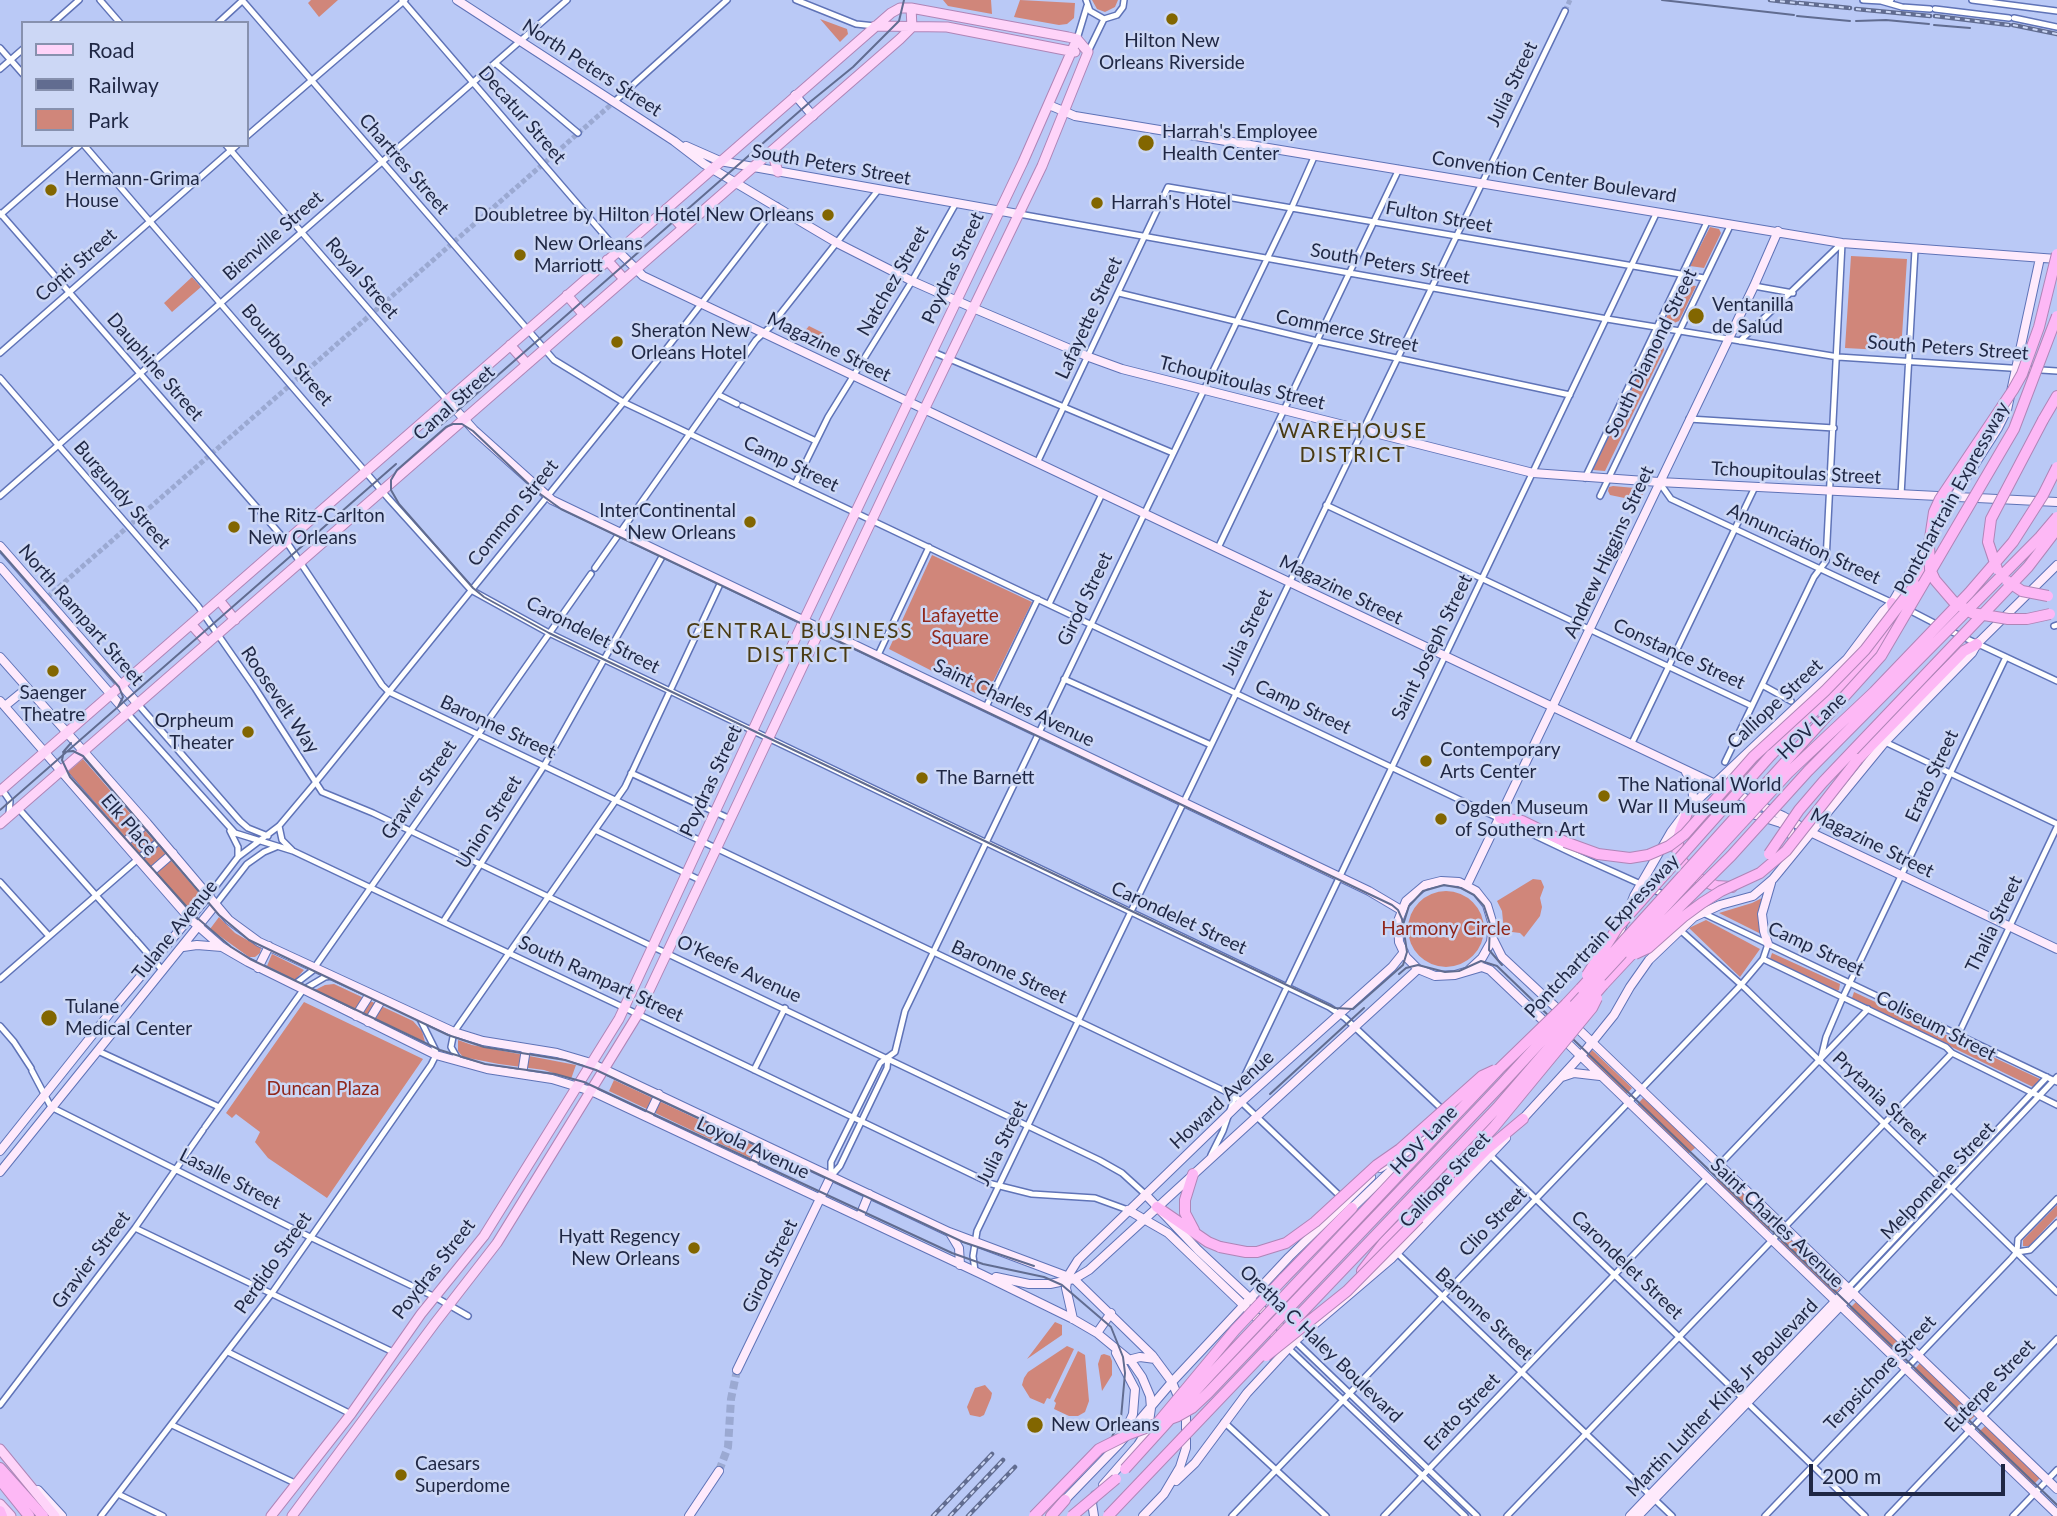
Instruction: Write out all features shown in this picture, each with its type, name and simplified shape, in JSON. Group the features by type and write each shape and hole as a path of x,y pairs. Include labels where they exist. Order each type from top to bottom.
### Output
{"highway":[{"path":"2057,257 2039,327 2022,374 1940,499 1934,513 1929,545 1930,569 1935,580 1953,601 1972,613 2027,619 2057,611"},
{"name":"Pontchartrain Expressway","path":"1083,1516 1246,1336 1499,1069 1581,988 1881,656 2014,429 2057,316"},
{"path":"2057,396 2003,493 1990,519 1988,530 1993,561 2005,579 2035,595 2057,595"},
{"name":"HOV Lane","path":"1034,1516 1108,1443 1192,1408 1501,1085 1788,773 1874,692 1969,593 2013,542 2037,506 2057,467"},
{"name":"Pontchartrain Expressway","path":"1108,1516 1497,1108 1631,955 1731,856 1808,771 2057,517"},
{"path":"1689,808 1677,849 1679,857 1688,869 1701,880 1716,886 1742,886 1751,882 1798,810 2028,567 2057,529"},
{"path":"1500,818 1522,821 1565,842 1598,854 1630,858 1658,851 1685,834 1753,757 1825,691 1877,637 1931,561 1947,545"},
{"path":"1581,988 1588,971 1618,927 1771,755 1873,652 1894,617 1892,603"},
{"path":"1631,955 1648,948 1683,916 1721,891 1760,873 1777,858 1858,759 1964,651 1978,644"},
{"path":"1337,1306 1385,1241 1494,1127 1592,1008 1603,985"},
{"path":"1157,1207 1208,1242 1221,1247 1246,1252 1266,1250 1286,1243 1315,1222 1377,1165 1400,1149 1482,1076 1499,1069"},
{"path":"1238,1378 1347,1291 1449,1188 1523,1119"},
{"path":"1193,1174 1185,1200 1185,1213 1188,1223 1196,1233"},
{"path":"1125,1469 1164,1414 1211,1358 1326,1235 1349,1205"},
{"path":"0,1468 43,1516"},
{"path":"1072,1516 1116,1479"},
{"path":"0,1480 29,1516"},
{"path":"1049,1516 1065,1500"},
{"path":"0,1511 2,1516"}],"main road":[{"name":"Canal Street","path":"1,789 875,26 910,3"},
{"path":"912,27 910,3 1077,39 1088,52"},
{"path":"875,26 947,27 1088,52"},
{"name":"Canal Street","path":"4,820 912,27"},
{"name":"Poydras Street","path":"271,1516 484,1236 624,1007 804,620 1023,162 1077,39"},
{"name":"Poydras Street","path":"292,1516 497,1243 638,1014 972,308 1042,166 1088,52"},
{"path":"772,152 778,172"},
{"path":"1023,162 1042,166"},
{"path":"666,209 683,228"},
{"path":"607,260 624,279"},
{"path":"567,295 583,314"},
{"path":"510,345 526,363"},
{"path":"880,463 895,471"},
{"path":"219,600 235,620"},
{"path":"191,624 208,643"},
{"path":"778,676 795,684"},
{"path":"528,1165 541,1172"},
{"path":"518,1182 530,1190"},
{"path":"0,1449 55,1516"},
{"path":"0,1504 11,1516"}],"street":[{"path":"55,21 79,0"},
{"path":"100,0 118,21"},
{"path":"220,21 242,0"},
{"name":"Chartres Street","path":"242,0 543,348"},
{"path":"248,135 404,0"},
{"name":"Decatur Street","path":"404,0 472,83 618,251"},
{"name":"North Peters Street","path":"457,0 674,141 712,169"},
{"name":"Bienville Street","path":"0,496 567,0"},
{"path":"614,102 727,0"},
{"path":"796,0 856,24 875,26"},
{"name":"Poydras Street","path":"1087,3 1094,15 1104,19 1117,15 1124,0"},
{"path":"1863,0 1891,0"},
{"path":"1972,0 2057,11"},
{"path":"1881,1 1902,7 2011,18 2057,27"},
{"name":"Poydras Street","path":"1077,39 1087,3"},
{"name":"Julia Street","path":"979,1273 974,1242 977,1231 1565,11"},
{"name":"Poydras Street","path":"1088,52 1104,19"},
{"path":"0,48 21,72"},
{"path":"0,69 21,52"},
{"path":"495,63 578,133"},
{"path":"795,96 813,116"},
{"name":"Convention Center Boulevard","path":"1049,105 1064,113 1842,243 1915,250 2057,257"},
{"name":"North Peters Street","path":"674,141 720,161"},
{"path":"0,214 80,147"},
{"name":"Bourbon Street","path":"84,147 382,491"},
{"name":"Conti Street","path":"0,353 149,222 228,148"},
{"name":"Royal Street","path":"228,148 447,400"},
{"name":"Girod Street","path":"831,1176 831,1162 880,1063 895,1052 901,1021 932,953 1315,155"},
{"name":"South Peters Street","path":"720,161 1607,319 1838,357 2057,371"},
{"name":"Tchoupitoulas Street","path":"712,169 838,243 912,281 1088,357 1154,377 1533,473 1585,478 2057,502"},
{"path":"1218,548 1399,169"},
{"name":"Fulton Street","path":"1168,187 1704,278"},
{"name":"Lafayette Street","path":"1037,463 1168,187"},
{"name":"Gravier Street","path":"292,985 299,983 315,968 756,340 879,190"},
{"name":"Natchez Street","path":"795,484 816,441 956,203"},
{"name":"Common Street","path":"268,836 389,692 778,206"},
{"name":"Saint Joseph Street","path":"1238,1099 1287,986 1658,211"},
{"name":"Dauphine Street","path":"0,214 286,541"},
{"path":"1585,478 1708,220"},
{"name":"South Diamond Street","path":"1600,496 1731,224"},
{"name":"Andrew Higgins Street","path":"1467,885 1778,231"},
{"path":"1740,341 1793,293 1842,243"},
{"path":"1725,762 1814,577 1826,561 1842,243"},
{"path":"1901,495 1915,250"},
{"name":"Magazine Street","path":"618,251 643,276 1783,816 1810,832 2057,949"},
{"path":"978,258 993,265"},
{"name":"Calliope Street","path":"1065,1500 1248,1302 1349,1205 1479,1097 1547,1024 1617,943 1625,915 1640,884 1671,832 1689,808 1847,659 1892,603 2007,410 2039,258"},
{"path":"1754,286 1793,293"},
{"name":"Commerce Street","path":"1119,293 1235,323 1570,395"},
{"name":"Camp Street","path":"543,348 554,360 623,402 2056,1080"},
{"path":"933,352 1173,453"},
{"name":"Burgundy Street","path":"0,377 203,613 218,635"},
{"path":"719,395 816,441"},
{"name":"Saint Charles Avenue","path":"447,400 463,419 547,496 663,555 822,628 1339,877 1401,910"},
{"path":"1689,419 1834,428"},
{"name":"Annunciation Street","path":"1659,482 1671,499 2057,681"},
{"path":"1631,745 1755,486"},
{"name":"Carondelet Street","path":"382,491 471,590 549,633 1287,986 1340,1014 1866,1516"},
{"path":"1049,604 1102,494"},
{"name":"Constance Street","path":"1326,505 1752,706"},
{"name":"Baronne Street","path":"286,541 389,692 1238,1099 1672,1516"},
{"name":"North Rampart Street","path":"0,546 137,704"},
{"path":"878,655 929,547"},
{"name":"Union Street","path":"443,922 544,766 663,555"},
{"path":"1523,1119 1592,1042 1614,1015 1649,961 1679,929 1703,912 1753,895 1773,879 1885,742 2057,565"},
{"name":"North Rampart Street","path":"0,567 110,695"},
{"path":"460,1063 452,1046 454,1032 616,800 722,582"},
{"path":"986,707 1038,599"},
{"name":"Roosevelt Way","path":"218,635 316,782"},
{"name":"Elk Place","path":"0,657 209,895"},
{"name":"Erato Street","path":"1819,1062 1825,1038 1843,998 2006,657"},
{"path":"1064,679 1211,745"},
{"name":"Constance Street","path":"1762,685 1791,701"},
{"path":"2,704 27,688"},
{"name":"South Rampart Street","path":"110,695 235,833 293,851 998,1187 1032,1194 1095,1198 1128,1210"},
{"name":"Elk Place","path":"2,704 190,919"},
{"path":"137,704 240,821 248,828 268,836"},
{"path":"1885,742 2057,826"},
{"path":"1685,771 1692,783 1693,797 1689,808 1733,808 1781,823 1794,836 1793,853"},
{"path":"631,773 731,819"},
{"name":"O'Keefe Avenue","path":"316,782 322,792 410,830 785,1008 1114,1168 1145,1194"},
{"path":"1,789 10,801 4,820"},
{"path":"19,808 163,971"},
{"path":"124,843 148,823"},
{"path":"279,826 282,839 293,851"},
{"name":"Thalia Street","path":"1958,1033 2057,826"},
{"path":"229,828 238,847 238,857"},
{"path":"595,830 702,881"},
{"name":"Tulane Avenue","path":"0,1151 238,857 268,836"},
{"path":"0,979 161,839"},
{"name":"Tulane Avenue","path":"1,1168 200,928 247,864 266,850 277,847"},
{"path":"150,873 173,853"},
{"path":"1768,944 1762,914 1773,879"},
{"path":"1418,969 1404,952 1398,932 1401,910 1410,896 1433,882 1450,881 1467,885"},
{"path":"0,883 49,936"},
{"name":"Prytania Street","path":"1640,884 1679,929 1741,985 2057,1292"},
{"name":"Saint Charles Avenue","path":"1467,885 1476,891 1487,905 1492,922 1492,937 1502,957 2057,1489"},
{"name":"Loyola Avenue","path":"209,895 236,927 269,946 419,1017 483,1041 557,1053 591,1063 949,1232 1070,1278 1111,1313 1155,1359 1172,1382 1186,1416 1187,1429 1181,1467 1171,1485"},
{"name":"Loyola Avenue","path":"190,919 222,947 258,968 436,1055 460,1063 577,1085 753,1165 1073,1319 1097,1334 1127,1362"},
{"path":"1469,970 1485,955 1492,937"},
{"name":"Clio Street","path":"1232,1516 1642,1091 1741,985 1763,959 1768,944"},
{"path":"258,968 269,946"},
{"path":"183,947 222,947"},
{"name":"Howard Avenue","path":"1070,1278 1078,1259 1227,1117 1238,1099 1340,1014 1392,967 1404,952"},
{"name":"Coliseum Street","path":"1763,959 1946,1047 1952,1053 2057,1105"},
{"name":"Saint Charles Avenue","path":"1418,969 1435,976 1455,975 1482,967 1490,970 2057,1514"},
{"name":"Howard Avenue","path":"1070,1278 1105,1255 1418,969"},
{"name":"Gravier Street","path":"0,1405 135,1228 303,990 325,977 332,976"},
{"path":"356,1016 370,994"},
{"path":"368,1022 382,999"},
{"path":"754,1070 785,1008"},
{"name":"Erato Street","path":"1720,1164 1868,1009"},
{"path":"419,1017 433,1040 436,1055"},
{"name":"Lasalle Street","path":"0,1026 32,1069 43,1096 51,1107 435,1297 468,1316"},
{"path":"522,1074 526,1049"},
{"path":"97,1051 219,1107"},
{"path":"1507,1516 1952,1053"},
{"name":"Perdido Street","path":"101,1516 272,1293 436,1055"},
{"name":"Girod Street","path":"737,1370 831,1176 840,1166 862,1121 887,1068 887,1057"},
{"path":"1560,1078 1574,1073 1600,1076"},
{"name":"Melpomene Street","path":"2037,1094 2047,1077"},
{"name":"Melpomene Street","path":"1838,1304 2037,1094 2056,1080"},
{"path":"648,1117 659,1094"},
{"path":"1207,1161 1227,1117"},
{"path":"753,1165 762,1144"},
{"path":"1688,1160 1701,1146"},
{"name":"Calliope Street","path":"1171,1485 1195,1463 1224,1422 1288,1348 1397,1253 1488,1153"},
{"path":"1707,1178 1720,1164"},
{"name":"Erato Street","path":"1384,1516 1707,1178"},
{"path":"860,1216 869,1194"},
{"name":"Oretha C Haley Boulevard","path":"1145,1194 1288,1348 1465,1516"},
{"name":"Terpsichore Street","path":"2017,1252 2018,1239 2057,1199"},
{"name":"Oretha C Haley Boulevard","path":"1128,1210 1179,1243 1295,1341 1477,1516"},
{"name":"Terpsichore Street","path":"1765,1516 2017,1252 2030,1250 2057,1223"},
{"path":"135,1228 394,1352"},
{"path":"949,1232 960,1248 960,1265"},
{"path":"1095,1243 1105,1255"},
{"path":"979,1273 1029,1284 1070,1278 1066,1295 1073,1319"},
{"name":"Martin Luther King Jr Boulevard","path":"1630,1516 1652,1497 1838,1304"},
{"path":"1097,1334 1111,1313"},
{"name":"Euterpe Street","path":"1888,1516 2057,1339"},
{"path":"228,1352 351,1414"},
{"path":"1127,1362 1140,1357 1155,1359"},
{"path":"1094,1516 1092,1503 1095,1494 1138,1446 1148,1429 1150,1396 1142,1377 1127,1362"},
{"path":"1120,1443 1136,1401 1127,1362"},
{"path":"1224,1422 1326,1516"},
{"path":"172,1425 297,1484"},
{"path":"2013,1516 2057,1470"},
{"path":"20,1471 62,1516"},
{"path":"689,1516 719,1471"},
{"path":"1146,1514 1171,1485"},
{"path":"118,1494 163,1516"},
{"name":"Martin Luther King Jr Boulevard","path":"1639,1516 1652,1497"}],"green space":[{"path":"311,0 338,0 319,17 308,3"},
{"path":"943,0 991,0 992,14 948,6"},
{"path":"1020,0 1075,3 1074,18 1067,24 1059,25 1014,17"},
{"path":"1092,0 1118,0 1115,7 1105,12 1097,9"},
{"path":"820,19 847,29 848,34 840,42"},
{"path":"1710,227 1719,229 1721,233 1704,268 1690,266"},
{"path":"1851,256 1907,259 1901,351 1845,348"},
{"path":"192,277 201,287 172,312 164,303"},
{"path":"1682,284 1696,286 1679,321 1667,322 1666,318"},
{"path":"809,326 825,334 816,349 797,340"},
{"path":"1661,334 1664,350 1605,471 1593,470 1657,335"},
{"path":"1609,487 1646,489 1639,501 1610,495"},
{"name":"Lafayette Square","path":"932,555 1032,602 985,698 889,649"},
{"path":"83,759 200,894 188,908 68,772"},
{"path":"1533,879 1541,880 1544,887 1540,898 1540,916 1524,937 1520,933 1504,931 1502,911 1497,901"},
{"name":"Harmony Circle","path":"1439,891 1453,891 1467,897 1478,908 1484,929 1481,944 1473,956 1453,967 1439,967 1425,961 1414,950 1408,936 1408,922 1414,908 1425,897"},
{"path":"1762,898 1758,918 1761,934 1719,913 1752,903"},
{"path":"219,917 235,933 261,948 260,953 249,957 210,929"},
{"path":"1706,920 1760,949 1740,977 1689,928"},
{"path":"1772,953 1840,984 1839,990 1770,959"},
{"path":"272,954 304,970 295,980 267,966"},
{"path":"334,984 413,1021 422,1031 425,1042 315,990"},
{"path":"1854,992 2040,1079 2040,1082 2035,1088 1852,998"},
{"name":"Duncan Plaza","path":"304,1002 423,1059 327,1198 268,1158 255,1142 260,1132 236,1114 232,1118 226,1113"},
{"path":"458,1040 576,1065 571,1079 544,1070 463,1057 458,1051"},
{"path":"1592,1050 1632,1088 1626,1095 1586,1057"},
{"path":"614,1080 755,1146 750,1158 609,1091"},
{"path":"1643,1098 1695,1148 1688,1154 1636,1106"},
{"path":"1722,1173 1776,1224 1768,1232 1715,1181"},
{"path":"2057,1205 2057,1216 2029,1246 2023,1246 2023,1240"},
{"path":"1786,1234 1841,1287 1834,1295 1779,1243"},
{"path":"1857,1301 1911,1353 1903,1362 1848,1310"},
{"path":"1055,1322 1062,1325 1062,1335 1027,1359"},
{"path":"1067,1346 1074,1349 1050,1399 1047,1398 1044,1404 1030,1398 1022,1385 1028,1372"},
{"path":"1078,1351 1085,1355 1089,1401 1085,1412 1078,1416 1069,1416 1054,1409 1054,1401"},
{"path":"1104,1354 1110,1356 1112,1361 1112,1375 1102,1391 1098,1364"},
{"path":"1920,1363 1975,1416 1967,1423 1913,1371"},
{"path":"985,1385 992,1393 984,1415 970,1415 967,1407 975,1388"},
{"path":"1985,1426 2040,1478 2032,1486 1977,1434"}],"tunnel":[{"path":"1565,11 1570,0"},
{"path":"36,607 614,102"},
{"path":"719,1471 728,1447 731,1399 737,1370"}],"tram line":[{"path":"441,425 853,67 899,21 904,0"},
{"path":"1662,0 1794,15"},
{"path":"1797,16 1850,21"},
{"path":"1856,21 1886,20 1929,24"},
{"path":"1934,25 1970,28"},
{"path":"453,424 462,424 473,431 536,491 561,509 1392,905 1402,919 1407,952 1403,965 1353,1009 1335,1008 549,633 484,597 399,504 391,490 391,480 397,470 446,427 453,424"},
{"path":"0,810 396,464"},
{"path":"0,551 119,687 123,697 118,707"},
{"path":"71,743 64,751 62,760 70,777 195,916 231,947 250,959 440,1050 485,1064 555,1074 584,1082 952,1253 983,1264 1044,1277 1062,1285 1111,1327 1123,1357 1125,1373 1121,1418 1111,1439"},
{"path":"63,752 73,751 83,756 219,915 249,940 448,1035 484,1047 565,1060 596,1070 963,1242 1034,1266"},
{"path":"1403,925 1409,906 1423,891 1444,885 1461,888 1474,895 1484,906 1490,924 1489,950 1502,965"},
{"path":"1399,974 1406,968 1418,965 1445,972 1459,971 1481,961 1497,966 2057,1505"},
{"path":"1270,1094 1364,1008"}],"railway":[{"path":"1770,0 1796,3"},
{"path":"1799,3 1850,8"},
{"path":"1856,9 1930,16"},
{"path":"1935,16 2009,25"},
{"path":"2013,25 2057,34"},
{"path":"933,1516 992,1454"},
{"path":"950,1516 1003,1460"},
{"path":"968,1516 1015,1467"}],"place":[{"name":"Hilton New Orleans Riverside","path":"1172,19"},
{"name":"Harrah's Employee Health Center","path":"1146,143"},
{"name":"Hermann-Grima House","path":"51,190"},
{"name":"Harrah's Hotel","path":"1097,203"},
{"name":"Doubletree by Hilton Hotel New Orleans","path":"828,215"},
{"name":"New Orleans Marriott","path":"520,255"},
{"name":"Ventanilla de Salud","path":"1696,316"},
{"name":"Sheraton New Orleans Hotel","path":"617,342"},
{"name":"InterContinental New Orleans","path":"750,522"},
{"name":"The Ritz-Carlton New Orleans","path":"234,527"},
{"name":"Saenger Theatre","path":"53,671"},
{"name":"Orpheum Theater","path":"248,732"},
{"name":"Contemporary Arts Center","path":"1426,761"},
{"name":"The Barnett","path":"922,778"},
{"name":"The National World War II Museum","path":"1604,796"},
{"name":"Ogden Museum of Southern Art","path":"1441,819"},
{"name":"Tulane Medical Center","path":"49,1018"},
{"name":"Hyatt Regency New Orleans","path":"694,1248"},
{"name":"New Orleans","path":"1035,1425"},
{"name":"Caesars Superdome","path":"401,1475"}],"district":[{"name":"WAREHOUSE DISTRICT","path":"1353,443"},
{"name":"CENTRAL BUSINESS DISTRICT","path":"800,643"}]}
